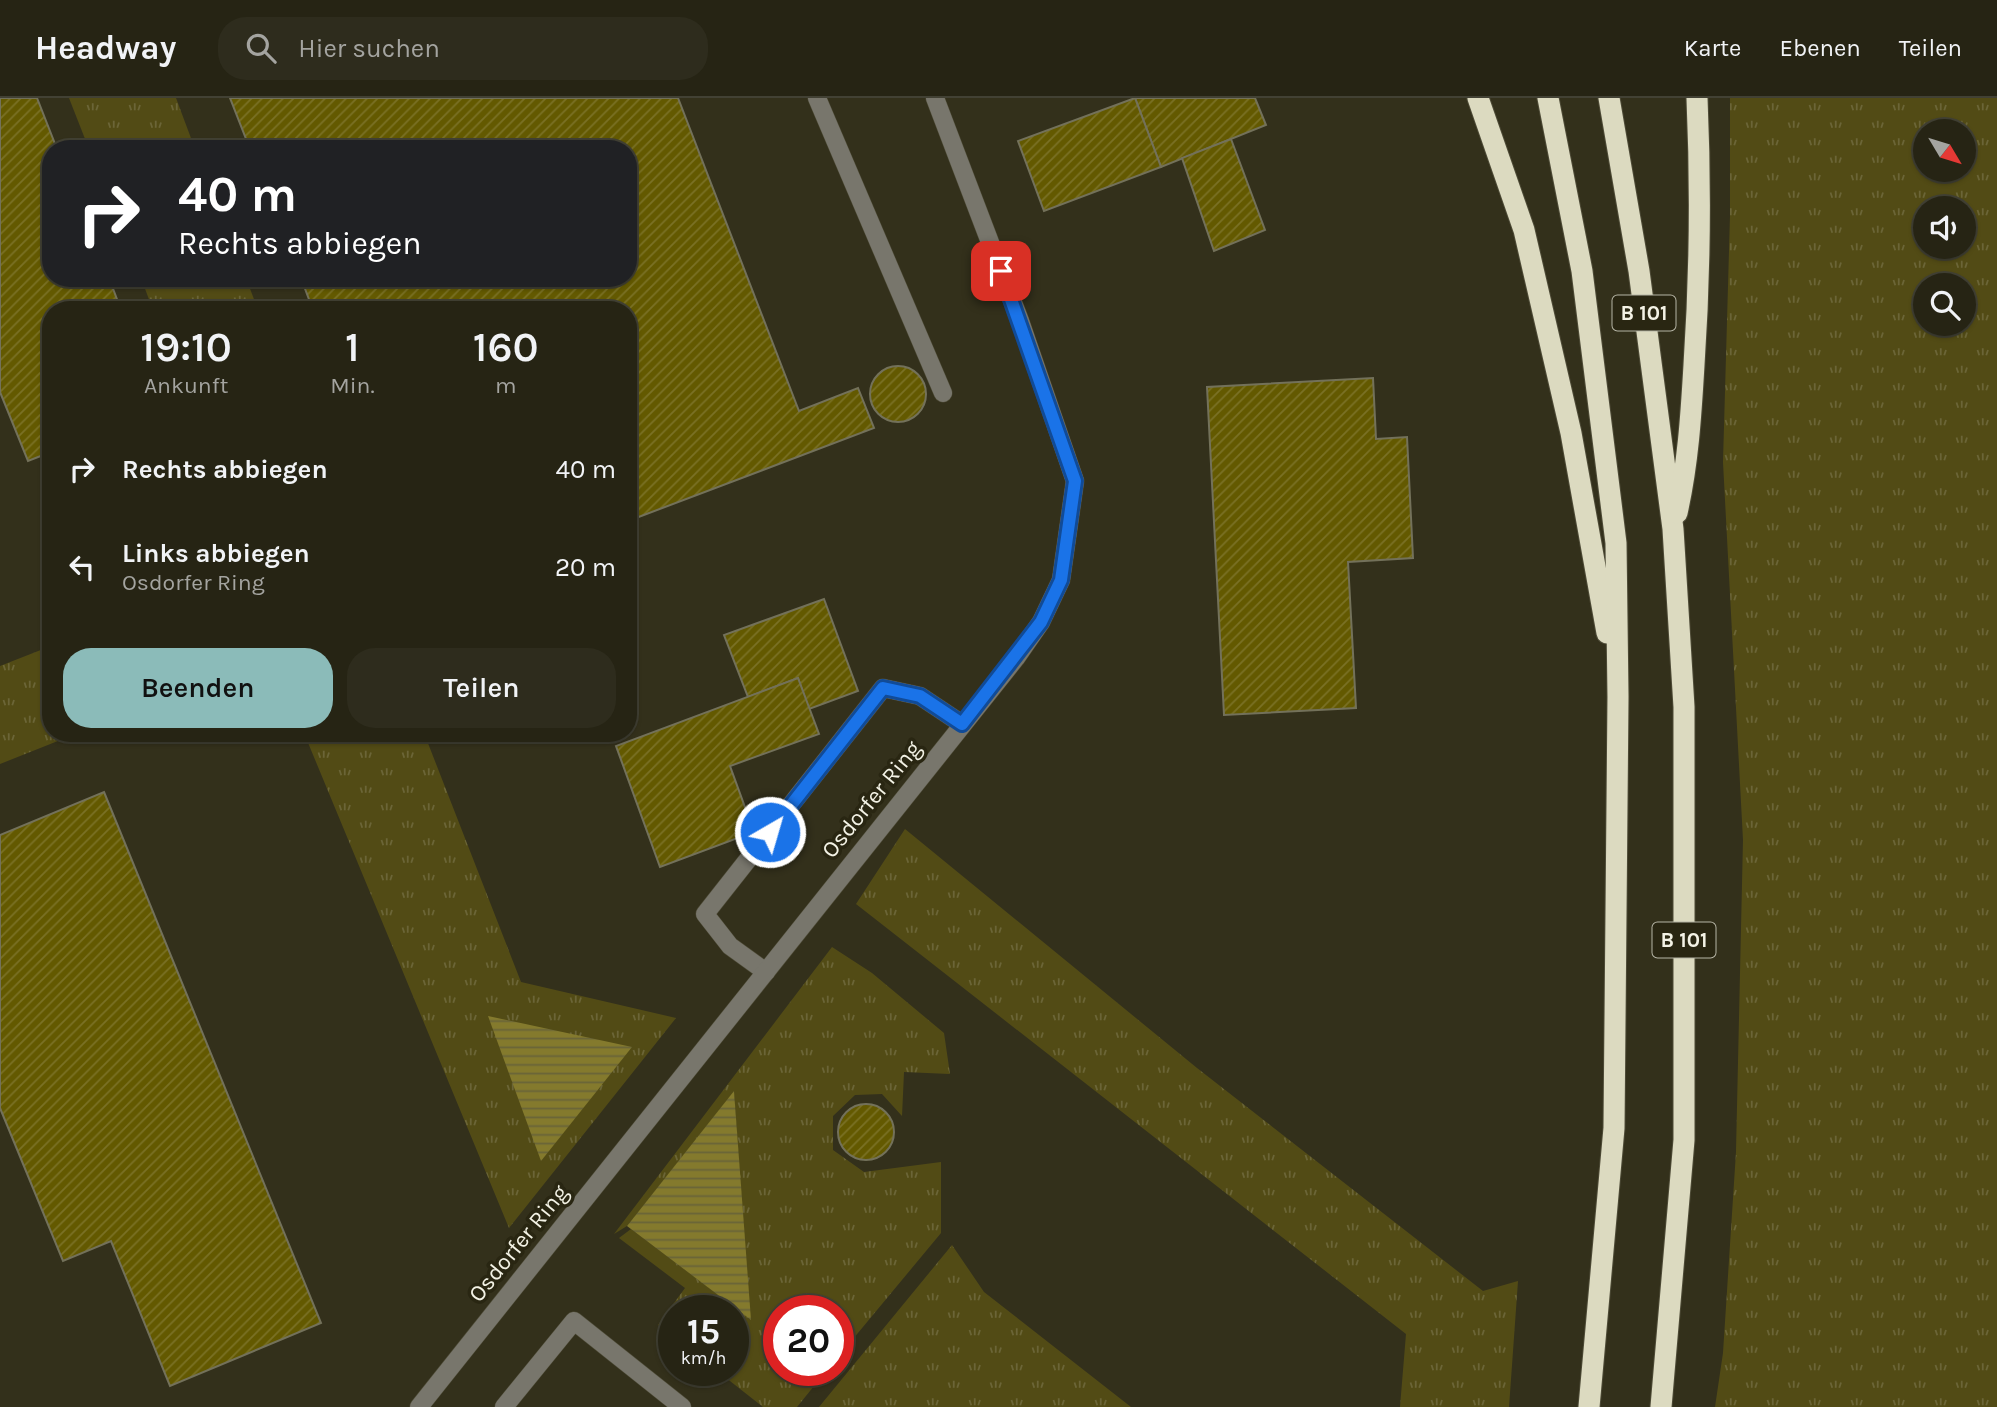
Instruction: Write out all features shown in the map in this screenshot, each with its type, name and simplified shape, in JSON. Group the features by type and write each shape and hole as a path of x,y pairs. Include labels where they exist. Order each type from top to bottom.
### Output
{"highway":[{"path":"1478,98 1524,230 1571,433 1618,697"},
{"name":"B 101","path":"1548,98 1582,271 1614,529 1618,697 1614,1128 1589,1407"},
{"name":"B 101","path":"1609,98 1639,271 1673,529 1684,707 1684,1140 1661,1407"},
{"path":"1673,529 1687,467 1698,305 1701,201 1697,98"}],"street":[{"path":"817,98 943,393"},
{"name":"Osdorfer Ring","path":"419,1407 962,724 1041,622 1061,580 1075,481 1020,321 935,98"},
{"path":"766,972 730,946 705,914 883,688 920,696 962,724"},
{"path":"505,1407 574,1321 682,1407"}],"green space":[{"path":"69,98 176,98 192,140 85,140"},
{"path":"1730,98 1997,98 1997,1407 1715,1407 1723,1353 1736,1152 1743,840 1723,462 1730,216"},
{"path":"144,287 249,287 255,301 150,301"},
{"path":"42,650 42,742 55,742 0,764 0,666"},
{"path":"308,742 428,742 521,982 676,1018 509,1228"},
{"path":"905,829 1197,1068 1483,1291 1518,1281 1509,1407 1400,1407 1406,1334 856,904"},
{"path":"832,947 872,973 944,1033 950,1074 904,1072 902,1116 882,1094 855,1095 833,1116 833,1150 864,1172 941,1162 941,1233 854,1338 854,1295 763,1295 763,1386 814,1386 797,1407 763,1407 736,1386 749,1386 750,1319 734,1092 627,1226 614,1234"},
{"path":"631,1229 718,1295 680,1295 685,1288 619,1238"},
{"path":"952,1245 984,1292 1131,1407 819,1407 836,1386 854,1386 854,1364"}],"shaded area":[{"path":"488,1016 632,1047 541,1161"},
{"path":"734,1091 751,1320 749,1295 718,1295 627,1226"}],"building":[{"path":"0,98 37,98 53,140 42,140 42,287 112,287 118,301 42,301 42,456 28,461 0,392"},
{"path":"230,98 678,98 799,411 858,388 874,428 637,518 637,301 310,301 304,287 637,287 637,140 246,140"},
{"path":"1135,98 1255,98 1266,125 1161,167"},
{"path":"1135,98 1161,167 1044,211 1018,141"},
{"path":"1231,139 1265,230 1214,251 1182,158"},
{"path":"898,366 909,368 918,374 924,383 924,405 918,414 909,420 898,422 887,420 878,414 872,405 870,394 872,383 878,374 887,368"},
{"path":"1373,378 1376,439 1407,437 1413,558 1348,562 1356,708 1224,715 1207,387"},
{"path":"824,599 858,691 809,709 798,678 748,697 724,635"},
{"path":"798,678 819,734 730,766 754,832 660,867 616,746 637,742 637,738"},
{"path":"104,792 321,1323 170,1386 111,1241 63,1261 0,1108 0,835"},
{"path":"866,1104 877,1106 886,1112 892,1121 892,1143 886,1152 877,1158 866,1160 855,1158 846,1152 840,1143 838,1132 840,1121 846,1112 855,1106"}],"route":[{"path":"770,832 883,688 920,696 962,724 1016,658 1041,622 1061,580 1075,481 1001,271"}]}
